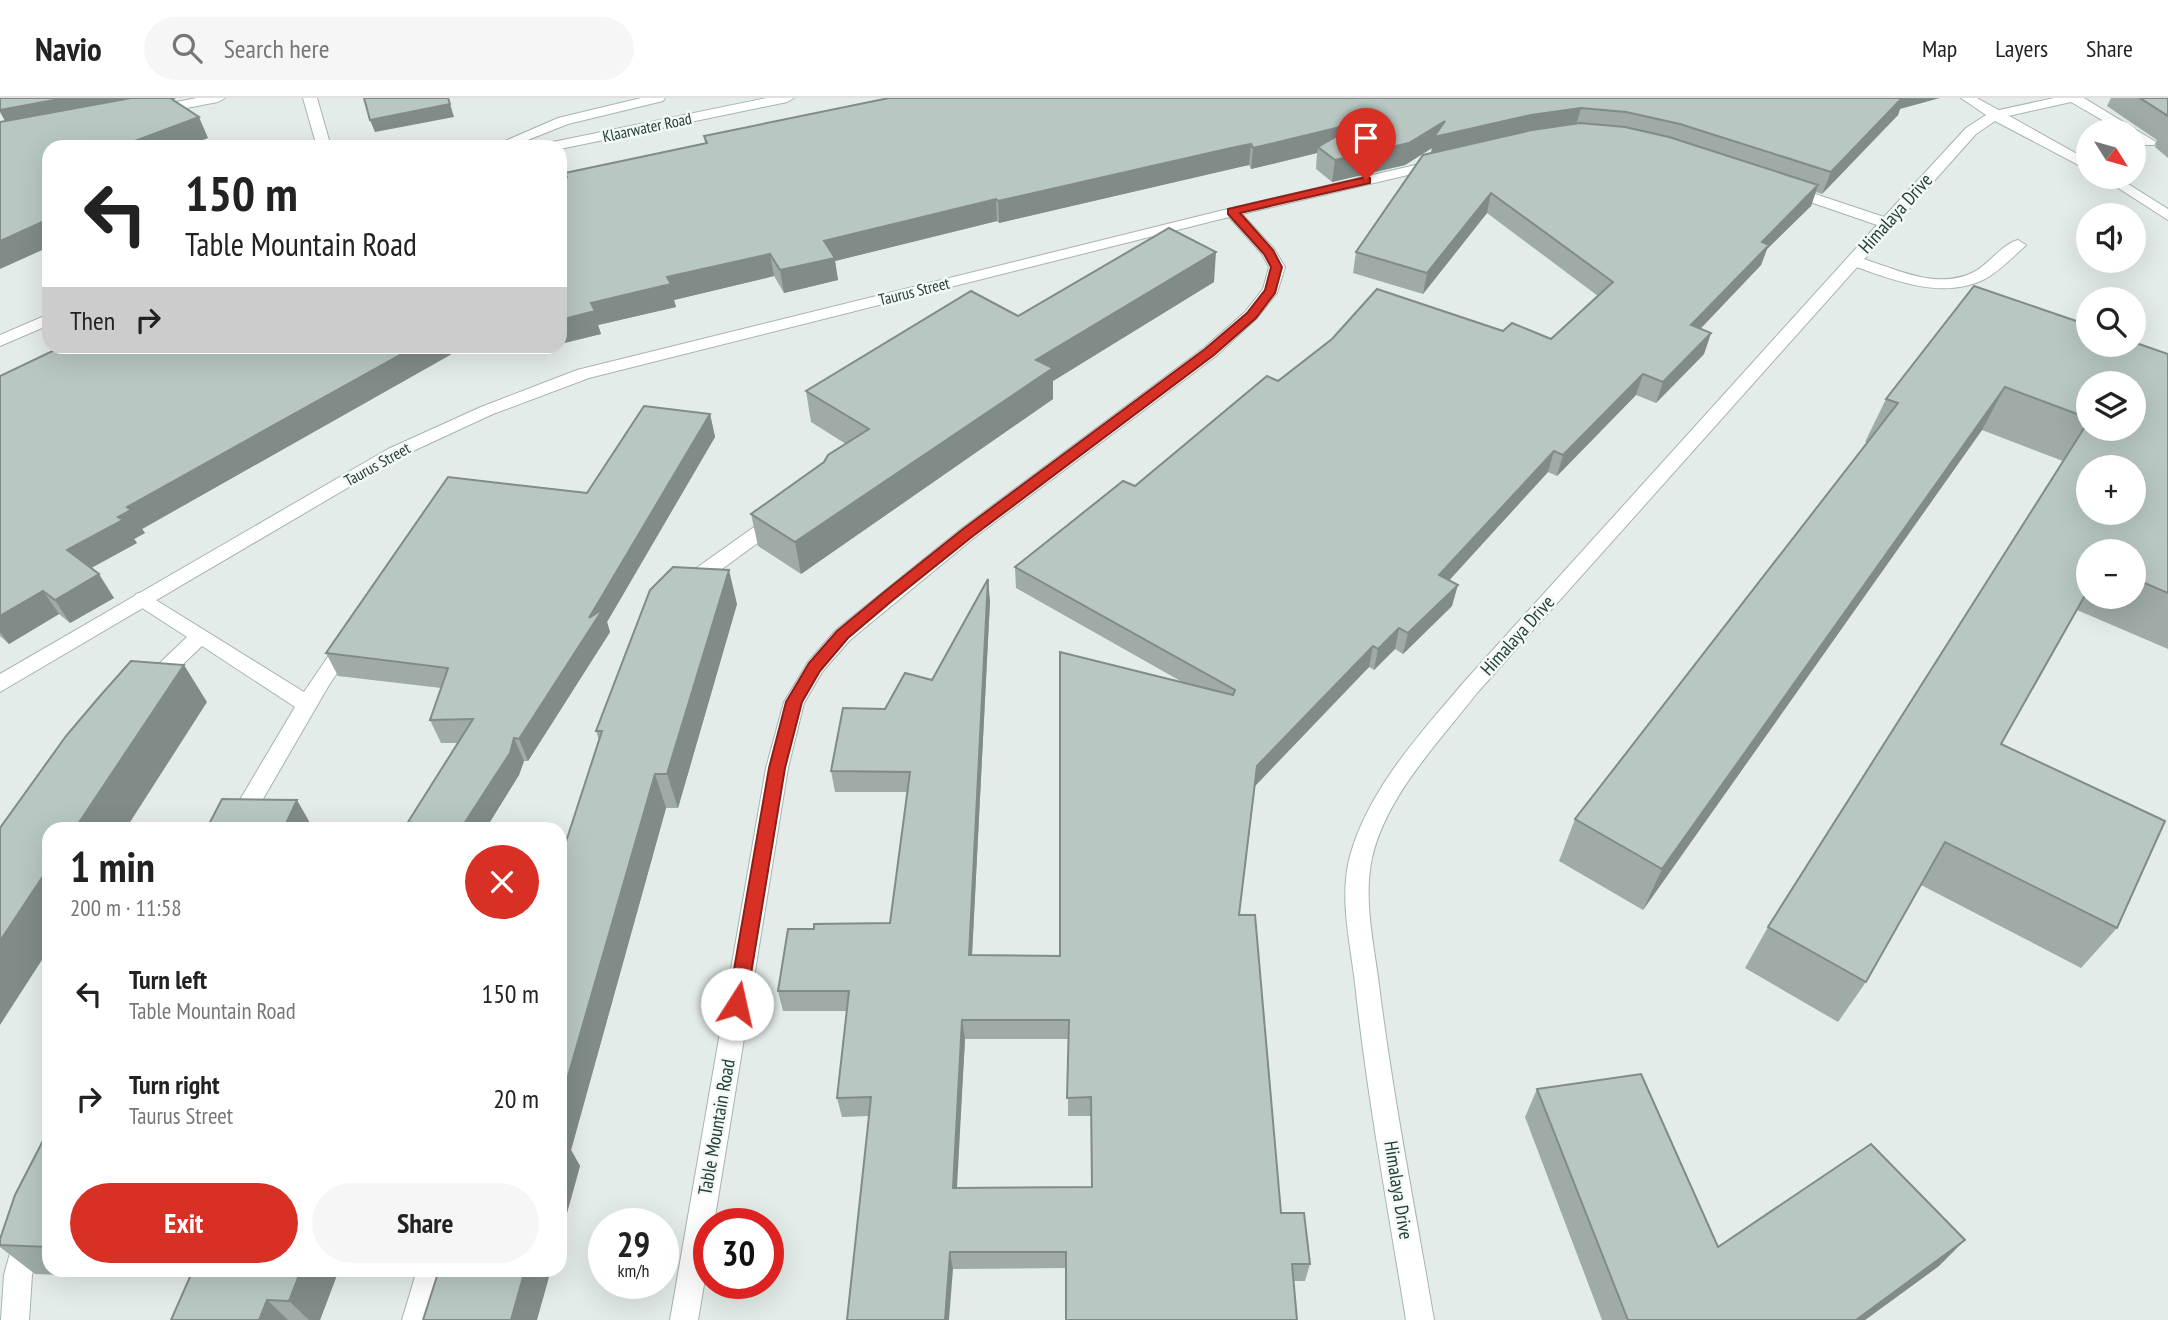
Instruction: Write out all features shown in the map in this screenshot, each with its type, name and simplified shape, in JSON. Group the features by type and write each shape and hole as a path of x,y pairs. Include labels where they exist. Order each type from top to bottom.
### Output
{"street":[{"path":"136,114 218,98"},
{"path":"310,98 322,140"},
{"path":"516,140 563,121 659,98"},
{"name":"Klaarwater Road","path":"567,143 788,98"},
{"path":"1968,98 2076,159"},
{"path":"1996,115 2073,98 2109,119"},
{"name":"Himalaya Drive","path":"1420,1320 1371,1018 1357,884 1365,843 1388,797 1424,745 1470,688 1886,223 1971,131 1996,115"},
{"name":"Taurus Street","path":"0,684 394,453 459,420 527,393 583,374 1232,212 1460,159"},
{"path":"1774,185 1886,223"},
{"path":"2126,189 2168,216"},
{"name":"Table Mountain Road","path":"684,1320 777,768 794,702 815,667 843,635 870,612 968,533 1210,352 1251,315 1271,290 1276,267 1269,252 1232,212"},
{"path":"1853,261 1937,284 1960,282 1978,277 2018,245"},
{"path":"0,341 42,321"},
{"path":"671,597 789,511"},
{"path":"143,599 307,704"},
{"path":"238,822 307,704 359,627"},
{"path":"135,701 161,671 200,636"},
{"path":"15,1320 18,1275 31,1228 42,1205"},
{"path":"416,1320 430,1277"}],"building":[{"path":"0,98 65,98 0,110"},
{"path":"131,98 170,98 199,117 138,140 42,140 42,222 0,241 0,122"},
{"path":"364,98 448,98 450,104 370,120"},
{"path":"889,98 1902,98 1831,172 1680,124 1626,112 1581,108 1531,115 1434,137 1445,121 1409,143 1335,160 1318,147 1361,122 1253,148 1251,144 998,201 996,199 824,241 835,258 780,270 770,254 667,277 671,284 591,303 595,311 567,318 567,173 707,143 704,136"},
{"path":"2140,98 2168,98 2168,116"},
{"path":"1580,123 1625,127 1669,137 1818,185 1762,242 1769,245 1691,325 1711,333 1663,382 1643,374 1563,455 1554,451 1439,575 1458,585 1408,633 1399,628 1378,649 1373,646 1257,766 1239,915 1255,915 1281,1213 1304,1213 1310,1264 1292,1264 1297,1320 1066,1320 1066,1252 950,1252 945,1320 847,1320 871,1097 837,1098 849,991 778,991 788,929 814,929 814,924 890,923 910,772 831,771 843,708 885,709 905,673 932,680 988,579 969,955 1060,956 1060,652 1233,695 1235,690 1015,567 1123,481 1135,486 1267,376 1278,381 1332,339 1377,289 1503,331 1512,323 1551,339 1613,282 1491,193 1427,273 1356,252 1423,155 1532,130","holes":["962,1020 1069,1020 1067,1098 1091,1097 1092,1187 953,1188"]},
{"path":"1169,228 1216,252 1036,360 1053,368 795,542 751,514 824,462 828,455 869,429 806,391 971,291 1018,316"},
{"path":"1974,286 2076,321 2076,357 2146,357 2146,346 2168,354 2168,593 2146,584 2146,539 2076,539 2077,609 2001,744 2165,821 2117,928 1945,842 1866,982 1768,927 2076,441 2146,441 2146,371 2076,371 2076,414 2005,387 1662,869 1575,819 1898,403 1886,399"},
{"path":"46,354 402,354 127,507 131,510 118,517 123,520 67,550 99,574 55,600 43,591 0,616 0,376"},
{"path":"644,406 710,414 589,618 603,609 519,739 514,738 510,753 465,822 408,822 473,719 430,720 448,668 326,653 448,477 587,493"},
{"path":"673,567 729,570 667,774 655,774 567,1080 567,839 602,731 596,731 650,590"},
{"path":"131,661 184,665 79,822 42,822 42,878 0,941 0,828 66,736"},
{"path":"222,799 297,800 287,822 210,822"},
{"path":"1641,1074 1718,1247 1871,1144 1965,1240 1856,1320 1628,1320 1537,1089"},
{"path":"42,1143 42,1247 0,1245 15,1195"},
{"path":"190,1277 298,1277 289,1301 267,1300 259,1320 171,1320"},
{"path":"437,1277 523,1277 511,1320 423,1320"}],"route":[{"path":"737,1004 777,768 794,702 815,667 843,635 888,596 1210,352 1251,315 1271,290 1276,267 1269,252 1232,212 1366,180"}]}
